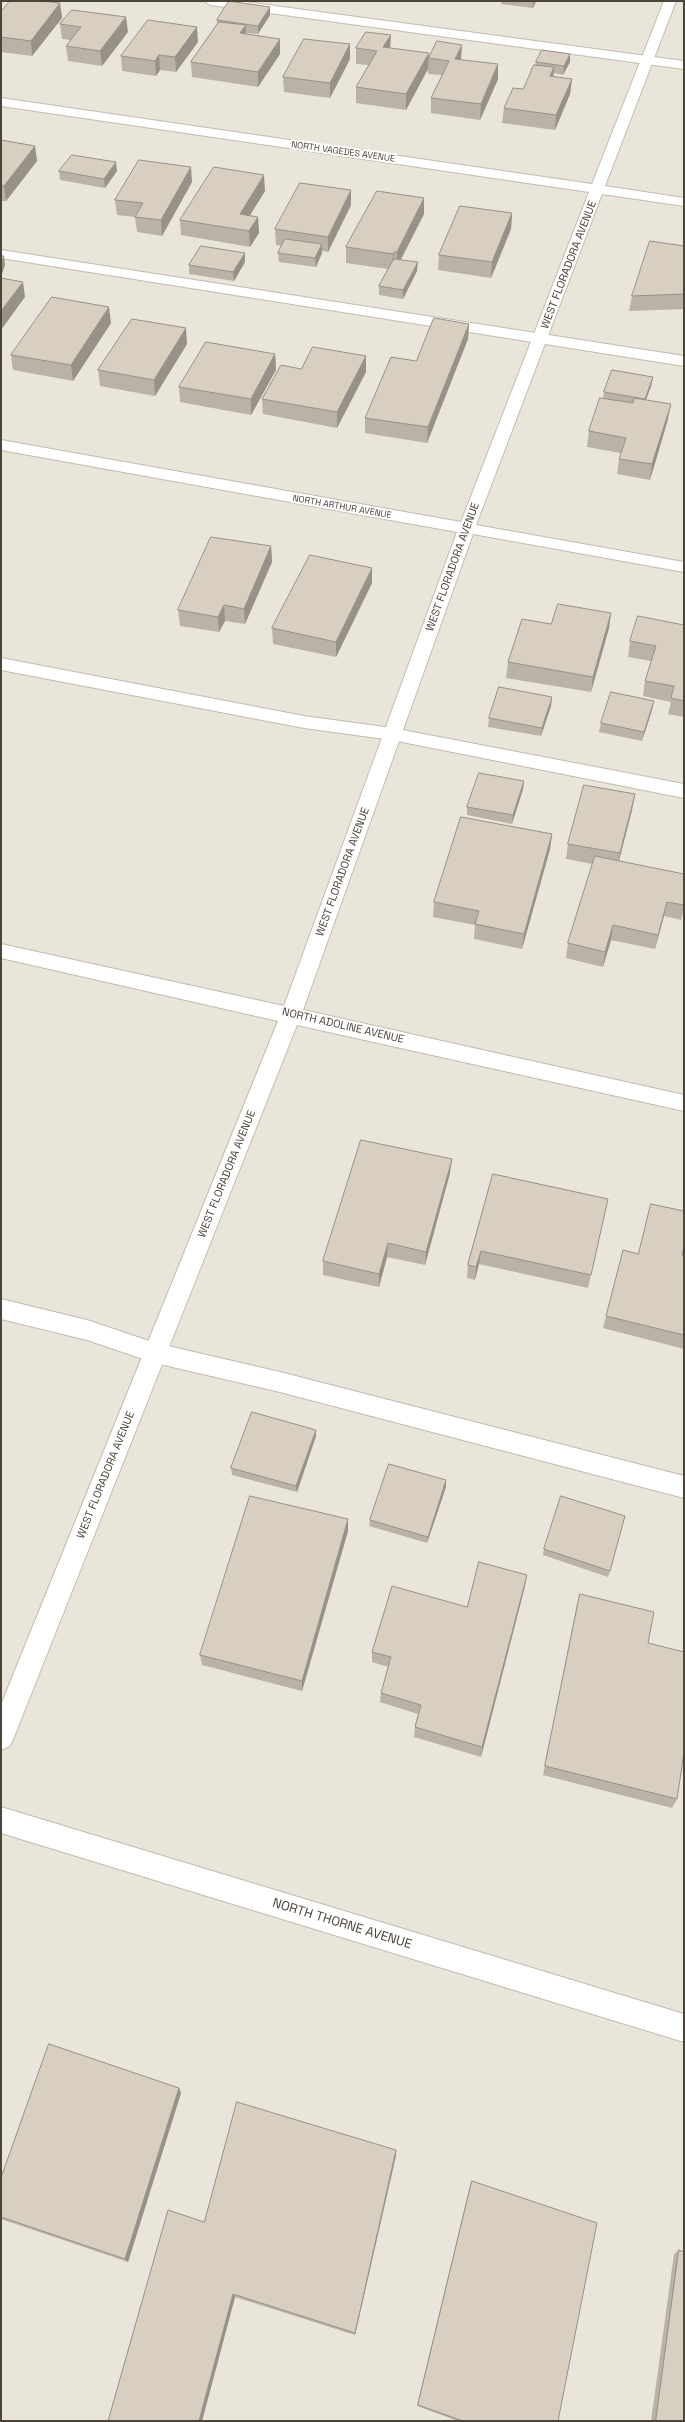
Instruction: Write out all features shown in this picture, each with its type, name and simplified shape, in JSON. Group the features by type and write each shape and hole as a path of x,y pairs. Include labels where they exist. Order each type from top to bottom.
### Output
{"street":[{"path":"210,1 684,65"},
{"name":"WEST FLORADORA AVENUE","path":"1,1737 291,1014 466,530 670,1"},
{"name":"NORTH VAGEDES AVENUE","path":"1,102 684,202"},
{"path":"1,254 684,361"},
{"name":"NORTH ARTHUR AVENUE","path":"1,445 466,530 684,567"},
{"path":"1,664 304,722 392,734 684,791"},
{"name":"NORTH ADOLINE AVENUE","path":"1,951 291,1014 684,1103"},
{"path":"1,1309 87,1330 155,1353 280,1382 684,1487"},
{"name":"NORTH THORNE AVENUE","path":"1,1820 684,2028"}],"shaded area":[{"path":"1,1 684,1 684,2421 1,2421"}],"building":[{"path":"10,1 43,1 60,3 31,41 1,37 1,12"},
{"path":"229,1 270,7 258,26 217,20"},
{"path":"72,10 126,17 100,51 66,46 81,27 60,24"},
{"path":"148,20 197,27 175,57 159,55 155,61 121,56"},
{"path":"219,22 246,25 240,33 280,39 258,72 191,62"},
{"path":"366,32 391,35 383,47 429,53 406,94 356,87 377,51 356,48"},
{"path":"304,39 350,44 330,83 283,77"},
{"path":"437,41 462,45 455,59 498,64 481,104 431,98 449,61 429,58"},
{"path":"542,50 570,54 564,66 536,62"},
{"path":"534,65 554,67 550,76 572,79 556,115 504,108 513,88 523,89"},
{"path":"1,140 35,146 4,186 1,186"},
{"path":"72,155 116,162 104,179 59,171"},
{"path":"139,160 191,167 161,220 135,217 143,203 115,200"},
{"path":"214,167 264,175 240,214 258,217 249,231 180,220"},
{"path":"300,183 351,190 328,237 275,229"},
{"path":"377,191 424,198 397,252 394,252 393,254 346,247"},
{"path":"460,206 512,213 492,262 439,255"},
{"path":"285,239 322,244 315,258 278,253"},
{"path":"650,241 684,246 684,294 632,296"},
{"path":"201,246 245,253 233,272 189,265"},
{"path":"1,256 4,256 1,264"},
{"path":"394,259 418,262 403,290 379,286"},
{"path":"1,278 23,282 1,311"},
{"path":"52,297 109,307 71,365 11,355"},
{"path":"434,318 469,324 428,427 365,418 391,357 416,361"},
{"path":"132,319 186,328 154,380 98,370"},
{"path":"206,342 275,354 251,399 179,387"},
{"path":"313,347 366,356 337,412 262,399 281,365 301,369"},
{"path":"612,370 653,377 645,399 604,392"},
{"path":"600,398 633,403 634,398 671,404 652,464 619,459 626,438 589,431"},
{"path":"211,537 271,546 244,609 224,605 218,617 178,610"},
{"path":"310,555 372,568 336,642 272,628"},
{"path":"558,604 611,613 593,677 508,662 522,619 551,624"},
{"path":"638,616 684,625 684,701 671,698 674,686 645,681 656,646 630,641"},
{"path":"499,687 552,697 542,728 489,718"},
{"path":"611,692 654,701 644,732 601,723"},
{"path":"479,773 524,781 513,815 467,807"},
{"path":"584,785 635,794 620,853 568,844"},
{"path":"461,817 552,834 524,934 475,924 479,911 434,902"},
{"path":"595,856 684,874 684,905 667,902 658,935 613,925 605,952 568,943"},
{"path":"361,1140 452,1159 426,1252 388,1243 379,1274 323,1261"},
{"path":"493,1174 608,1199 591,1275 481,1251 476,1267 468,1265"},
{"path":"651,1204 684,1211 684,1247 682,1255 684,1256 684,1335 606,1316 623,1250 638,1254"},
{"path":"252,1412 316,1430 296,1486 231,1468"},
{"path":"389,1464 446,1480 428,1537 370,1520"},
{"path":"250,1496 348,1519 302,1681 200,1655"},
{"path":"561,1496 625,1516 610,1571 544,1549"},
{"path":"479,1562 527,1575 482,1747 415,1727 421,1705 381,1693 391,1657 372,1652 392,1586 467,1607"},
{"path":"580,1594 654,1612 648,1643 684,1652 684,1753 677,1799 545,1766"},
{"path":"49,2044 179,2088 125,2259 1,2217 1,2178"},
{"path":"237,2102 396,2150 355,2333 233,2294 199,2421 108,2421 168,2210 204,2222"},
{"path":"472,2181 597,2223 558,2421 463,2421 418,2405"},
{"path":"679,2250 684,2252 684,2421 656,2421"}]}
